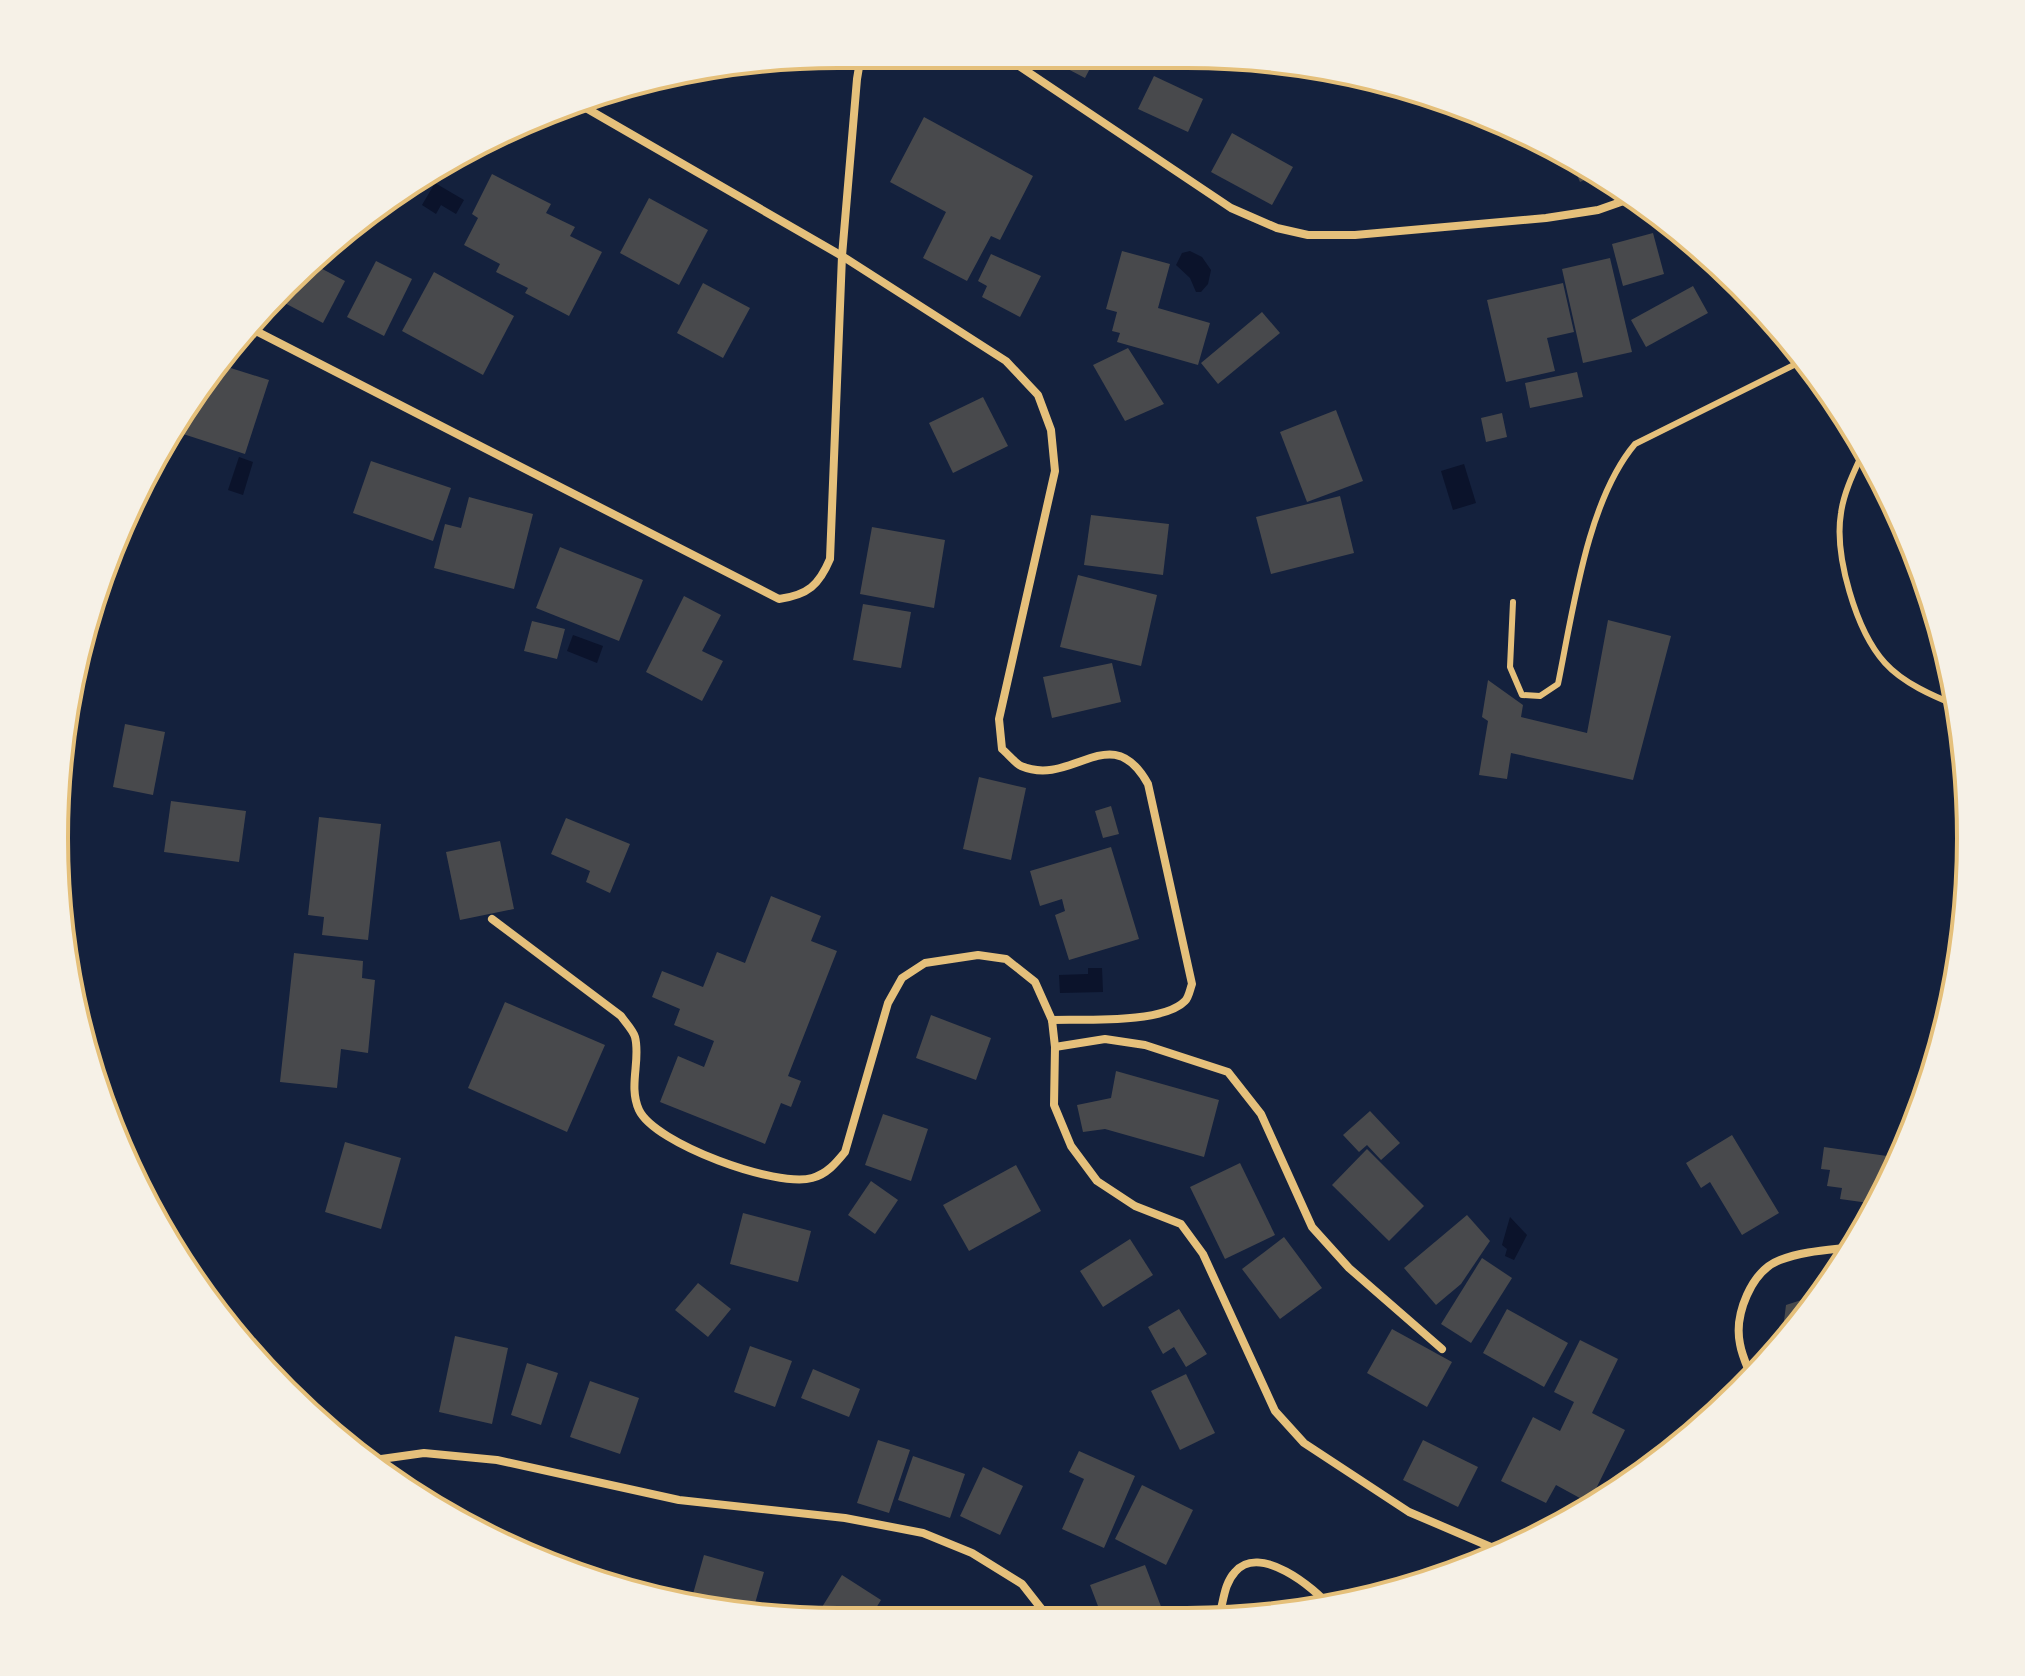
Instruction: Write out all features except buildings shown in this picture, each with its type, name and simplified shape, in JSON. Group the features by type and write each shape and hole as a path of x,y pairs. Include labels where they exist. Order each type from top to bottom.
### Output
{"street":[{"path":"257,332 779,599 798,597 820,583 830,559 842,256 860,68"},
{"path":"1028,68 1231,208 1277,228 1308,235 1355,235 1546,218 1598,210 1621,202"},
{"path":"589,110 842,256 1006,361 1038,395 1051,430 1055,471 999,719 1002,749 1021,766 1054,769 1107,754 1123,754 1137,763 1148,784 1192,984 1187,1000 1174,1008 1139,1017 1052,1020"},
{"path":"492,919 621,1016 635,1036 633,1083 639,1112 669,1140 745,1170 810,1179 831,1169 845,1152 888,1003 902,978 925,963 978,955 1006,959 1035,982 1052,1020 1054,1105 1071,1146 1097,1181 1135,1206 1181,1224 1203,1254 1275,1411 1304,1443 1409,1512 1489,1546"},
{"path":"1055,1047 1105,1039 1145,1045 1228,1072 1261,1114 1312,1227 1382,1298 1442,1349"},
{"path":"1747,1365 1739,1342 1743,1309 1754,1279 1777,1261 1813,1251 1838,1249"},
{"path":"383,1459 424,1453 497,1460 679,1500 845,1518 923,1533 972,1553 1022,1584 1041,1608"},
{"path":"1221,1607 1226,1586 1245,1563 1274,1567 1315,1597"}],"lane":[{"path":"1513,602 1510,667 1522,695 1540,696 1558,684 1582,566 1616,467 1635,444 1794,365"},
{"path":"1859,463 1840,514 1848,588 1865,632 1884,662 1903,679 1944,699"}],"water":[{"path":"435,183 464,200 456,214 441,205 436,214 422,205"},
{"path":"1190,251 1202,257 1211,270 1208,284 1201,292 1196,292 1190,278 1176,265 1182,253"},
{"path":"239,457 253,462 243,495 228,490"},
{"path":"1464,464 1476,503 1453,510 1441,471"},
{"path":"573,635 603,646 597,663 567,651"},
{"path":"1088,968 1102,968 1103,992 1060,993 1059,975 1088,974"},
{"path":"1510,1217 1527,1235 1514,1260 1505,1256 1507,1249 1502,1245"}]}
